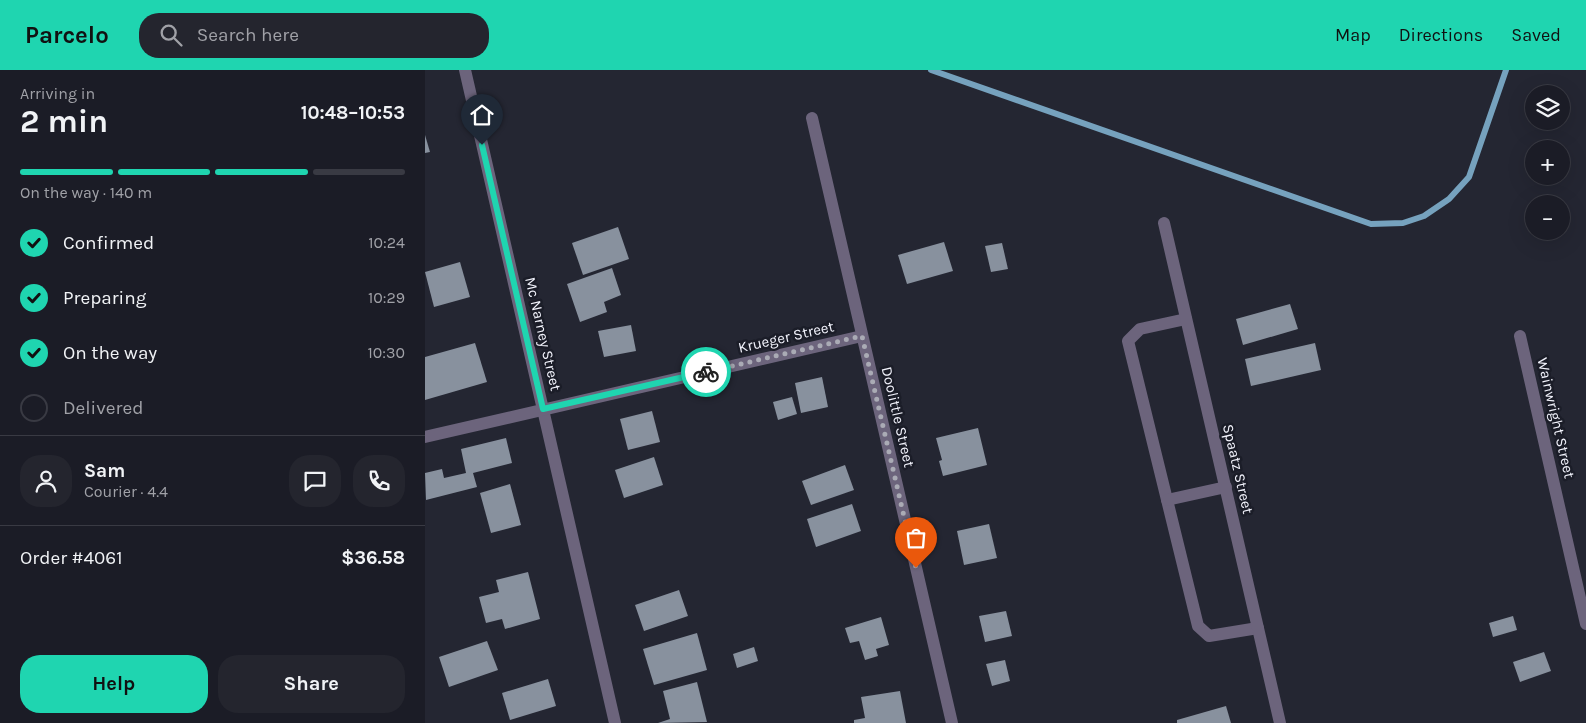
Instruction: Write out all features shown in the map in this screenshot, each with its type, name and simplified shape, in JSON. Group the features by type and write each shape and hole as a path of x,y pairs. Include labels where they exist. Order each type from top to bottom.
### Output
{"street":[{"name":"Mc Narney Street","path":"465,70 615,723"},
{"name":"Doolittle Street","path":"812,118 952,723"},
{"name":"Spaatz Street","path":"1164,223 1281,723"},
{"path":"1186,318 1140,329 1128,341 1198,626 1209,636 1259,628"},
{"name":"Krueger Street","path":"425,437 862,336"},
{"name":"Wainwright Street","path":"1520,336 1586,624"},
{"path":"1167,500 1226,487"}],"building":[{"path":"425,135 430,152 425,153"},
{"path":"618,227 629,259 583,275 572,243"},
{"path":"944,242 953,271 907,284 898,255"},
{"path":"1002,243 1008,269 991,272 985,246"},
{"path":"460,262 470,297 434,307 425,272"},
{"path":"612,268 621,295 604,302 607,312 580,322 567,284"},
{"path":"1290,304 1298,329 1243,345 1236,319"},
{"path":"631,325 636,351 604,357 598,331"},
{"path":"475,343 487,382 425,400 425,357"},
{"path":"1315,343 1321,370 1251,386 1245,359"},
{"path":"822,377 828,407 801,413 795,383"},
{"path":"792,397 797,414 778,420 773,402"},
{"path":"652,411 660,442 628,450 620,419"},
{"path":"978,428 987,465 943,476 939,461 942,460 936,438"},
{"path":"506,438 512,463 473,473 477,487 426,500 425,473 442,469 444,478 466,473 461,449"},
{"path":"654,457 663,485 624,498 615,470"},
{"path":"845,465 854,490 811,505 802,481"},
{"path":"510,484 521,525 491,533 480,493"},
{"path":"852,504 861,531 816,547 807,519"},
{"path":"989,524 997,558 964,565 957,531"},
{"path":"528,572 540,619 505,629 502,619 486,623 479,597 499,592 496,580"},
{"path":"679,590 688,616 644,631 635,605"},
{"path":"1006,611 1012,636 985,642 979,616"},
{"path":"1513,616 1517,630 1493,637 1489,623"},
{"path":"881,617 889,645 876,649 878,656 865,660 859,641 850,643 845,628"},
{"path":"697,633 707,670 654,685 643,649"},
{"path":"487,641 498,670 449,687 439,657"},
{"path":"754,647 758,661 737,668 733,654"},
{"path":"1544,652 1551,671 1520,682 1513,662"},
{"path":"1005,660 1010,681 992,686 986,664"},
{"path":"548,679 556,706 510,720 502,693"},
{"path":"697,682 707,722 658,723 670,719 663,691"},
{"path":"900,691 906,723 854,723 854,720 865,718 861,697"},
{"path":"1226,706 1231,723 1177,723 1177,720"}],"waterway":[{"path":"931,70 1371,224 1403,223 1424,216 1449,199 1469,177 1506,70"}],"way so far":[{"path":"706,372 862,336 916,568"}],"route":[{"path":"482,145 543,409 706,372"}]}
